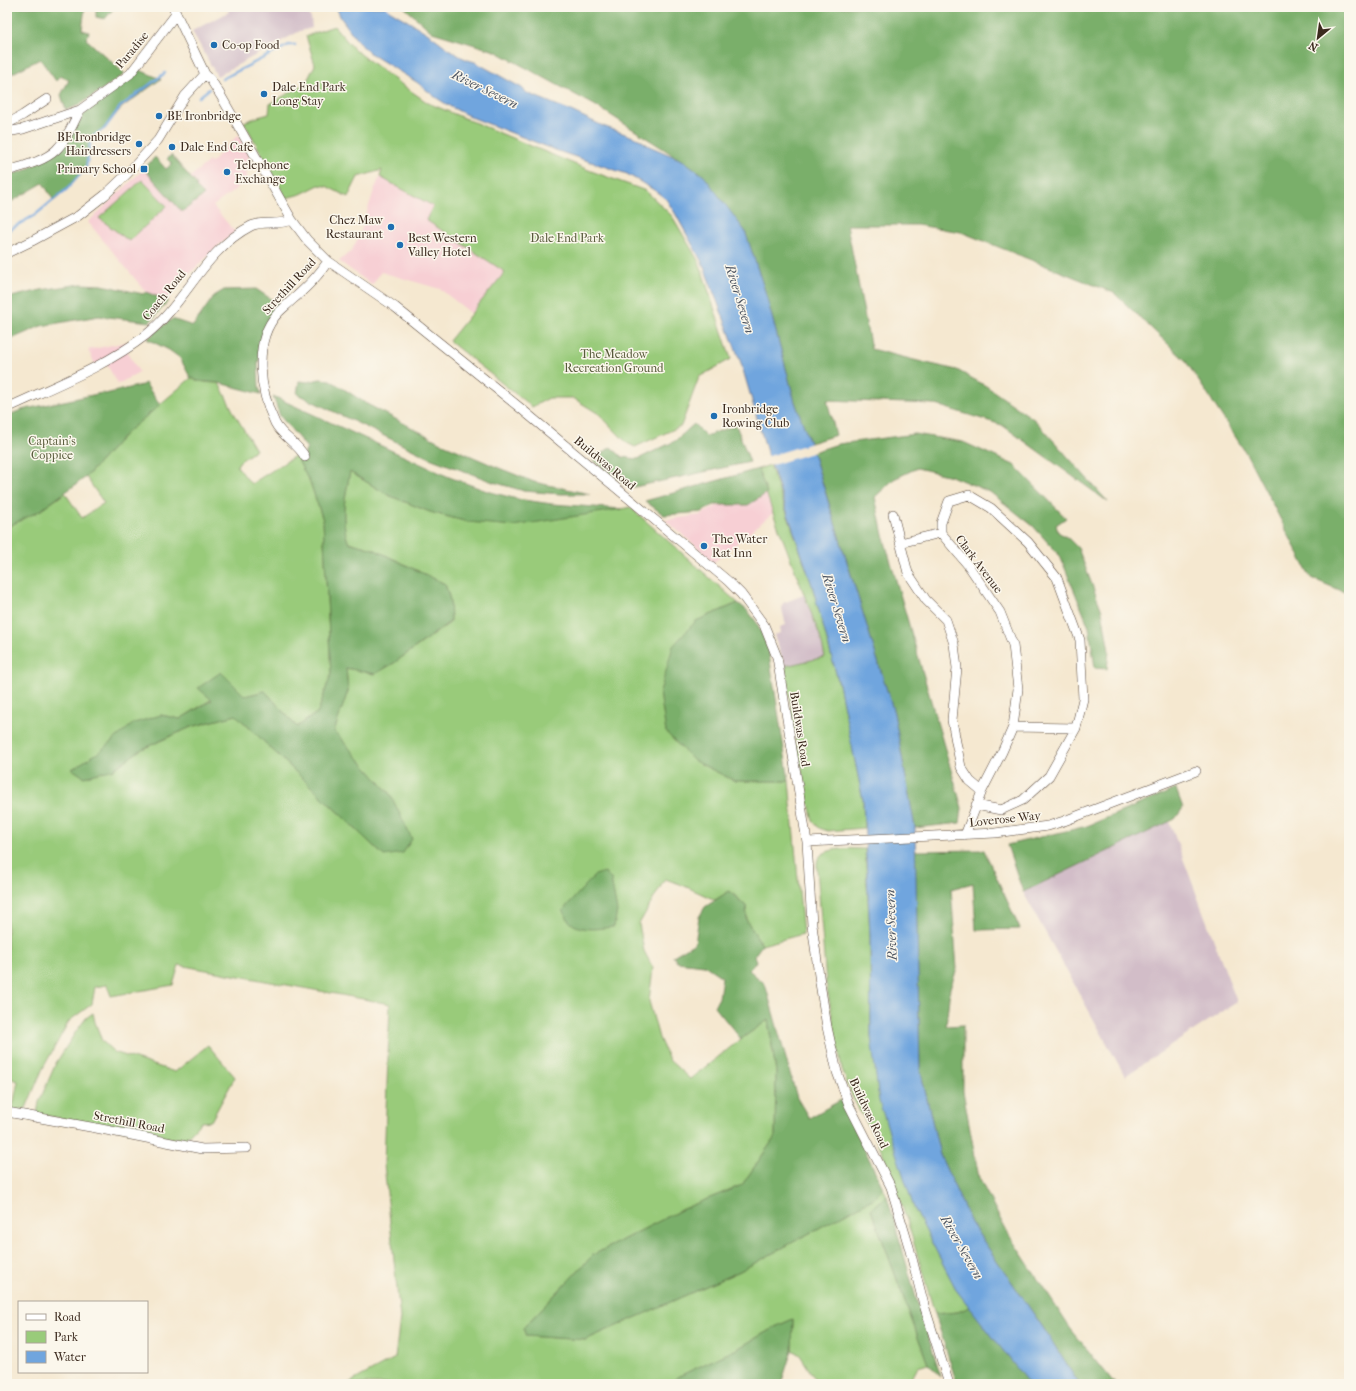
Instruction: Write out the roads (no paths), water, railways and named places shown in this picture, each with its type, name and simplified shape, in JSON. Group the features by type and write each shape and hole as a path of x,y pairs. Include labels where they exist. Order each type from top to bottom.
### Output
{"street":[{"name":"Buildwas Road","path":"174,10 206,74 222,96 292,220 307,240 328,261 395,307 519,407 728,582 745,600 764,625 777,657 807,842 812,931 827,1027 837,1072 849,1105 891,1187 924,1305 949,1384"},
{"name":"Paradise","path":"7,132 22,129 80,110 130,74 174,10"},
{"path":"7,253 69,221 86,211 106,195 147,154 158,140 185,96 206,74"},
{"path":"7,124 47,99"},
{"name":"Paradise","path":"7,171 39,160 56,150 62,143 80,110"},
{"name":"Coach Road","path":"7,408 93,368 130,347 164,319 195,277 219,249 241,232 252,225 281,224 292,220"},
{"name":"Strethill Road","path":"304,451 279,429 271,414 262,386 262,348 266,334 277,314 318,276 328,261"},
{"name":"Clark Avenue","path":"965,835 976,805 982,791 1013,727 1018,689 1013,645 1000,612 968,565 941,534 941,523 949,501 969,495 991,508 1028,542 1057,578 1080,640 1082,699 1076,728 1048,776 1022,800 1001,810 976,805"},
{"path":"893,514 908,573 926,600 946,620 954,644 957,668 952,720 956,742 961,767 970,781 982,791"},
{"path":"900,543 941,534"},
{"path":"1013,727 1076,728"},
{"name":"Loverose Way","path":"807,842 965,835 1003,832 1053,825 1196,771"},
{"name":"Strethill Road","path":"7,1112 202,1149 247,1148"}],"water":[{"name":"River Severn","path":"336,7 386,7 427,33 456,54 475,62 522,88 527,93 603,126 639,139 649,146 684,161 704,176 745,231 765,291 795,402 810,443 894,713 915,828 920,1069 940,1155 971,1223 1042,1326 1079,1384 1029,1384 957,1291 914,1208 879,1101 871,1037 870,935 863,800 839,684 812,585 767,452 741,363 702,262 666,199 654,190 627,174 558,151 471,117 451,107 435,97 418,83 368,52 356,39 341,18"}],"waterway":[{"path":"222,79 289,45 295,45"},
{"path":"7,231 35,215 67,189 86,168 91,138 105,128 120,107 165,73"},
{"path":"199,97 209,89"}],"place":[{"name":"Co-op Food","path":"214,45"},
{"name":"Dale End Park Long Stay","path":"264,94"},
{"name":"BE Ironbridge","path":"159,116"},
{"name":"BE Ironbridge Hairdressers","path":"139,144"},
{"name":"Dale End Cafe","path":"172,147"},
{"name":"Primary School","path":"144,169"},
{"name":"Telephone Exchange","path":"227,172"},
{"name":"Chez Maw Restaurant","path":"391,227"},
{"name":"Best Western Valley Hotel","path":"400,245"},
{"name":"Ironbridge Rowing Club","path":"714,416"},
{"name":"The Water Rat Inn","path":"704,546"}],"park label":[{"name":"Dale End Park","path":"567,238"},
{"name":"The Meadow Recreation Ground","path":"614,361"},
{"name":"Captain's Coppice","path":"52,448"}]}
